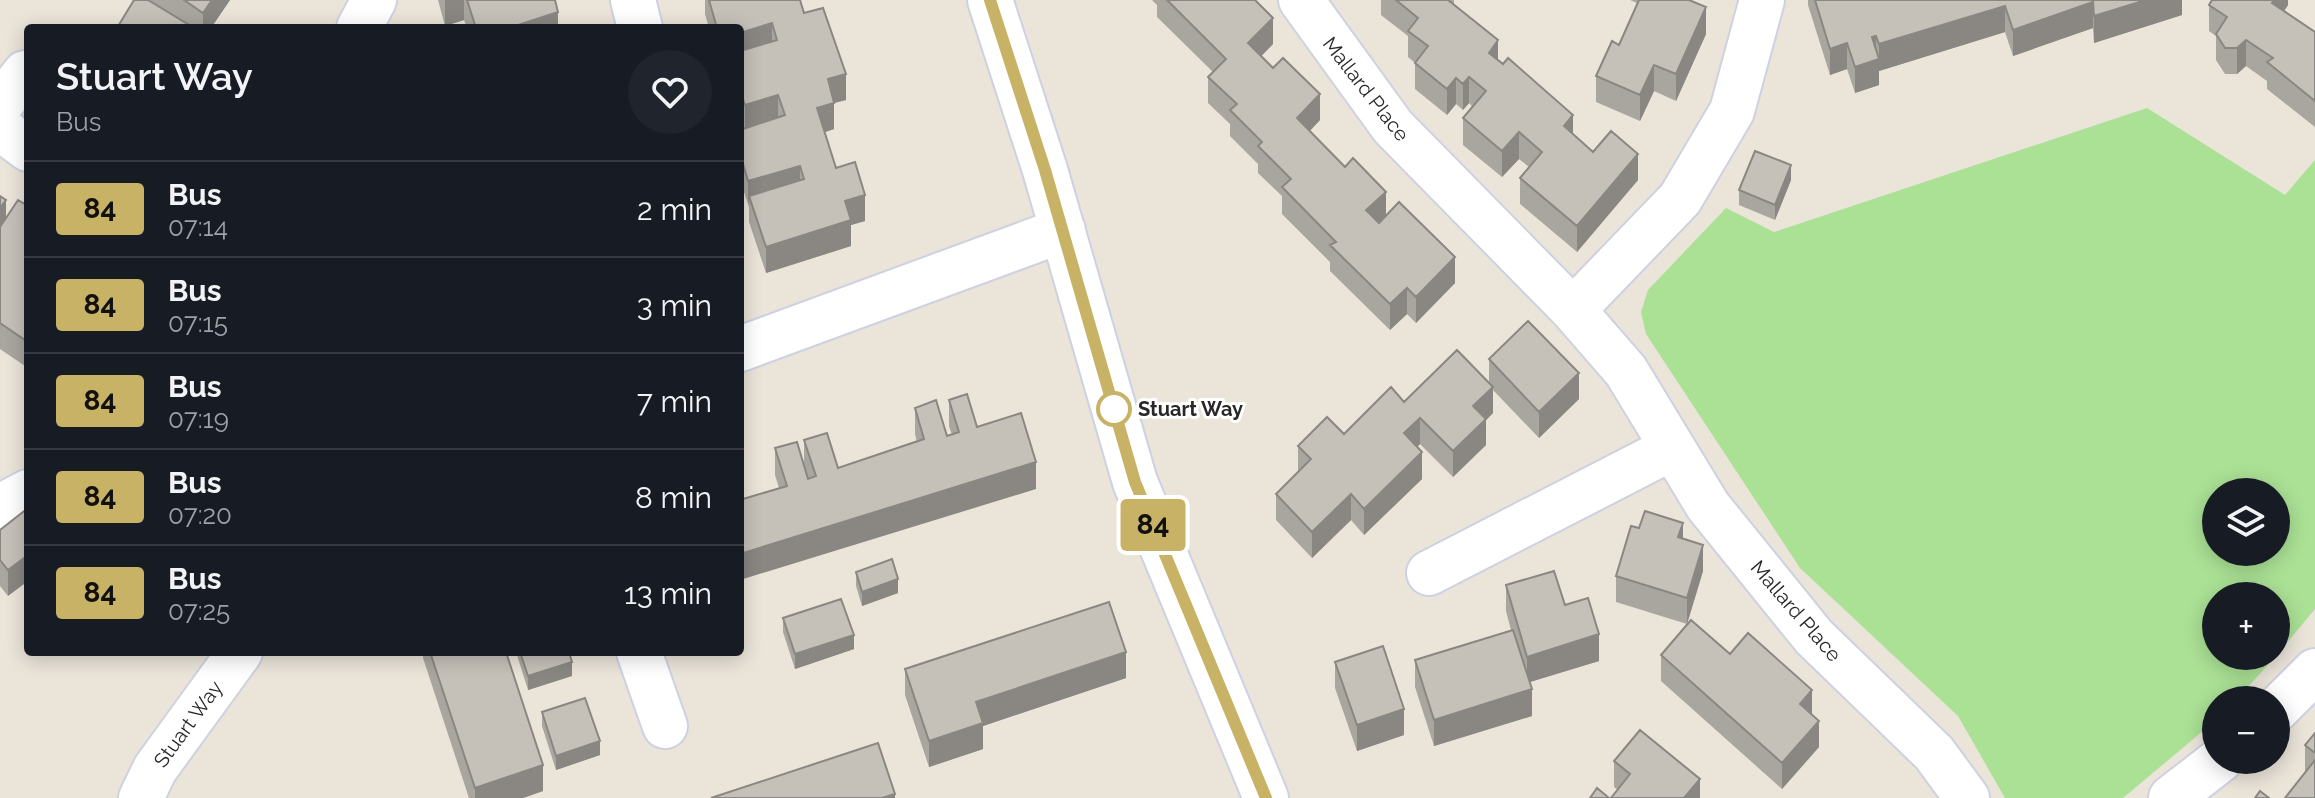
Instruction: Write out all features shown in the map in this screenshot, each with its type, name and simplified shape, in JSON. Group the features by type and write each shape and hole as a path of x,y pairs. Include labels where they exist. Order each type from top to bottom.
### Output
{"street":[{"path":"361,24 374,0"},
{"path":"633,0 639,24"},
{"path":"990,0 1063,230 1135,482 1266,798"},
{"name":"Mallard Place","path":"1301,0 1393,127 1573,310 1626,371 1708,506 1814,637 1934,753 1967,798"},
{"path":"1573,310 1680,199 1732,111 1762,0"},
{"path":"0,128 24,146"},
{"path":"744,348 1063,230"},
{"path":"1429,573 1672,448"},
{"path":"0,507 24,494"},
{"name":"Stuart Way","path":"141,798 155,769 237,656"},
{"path":"640,656 665,726"},
{"path":"2290,696 2315,671"},
{"path":"2171,798 2202,774"}],"green space":[{"path":"2147,108 2285,195 2315,160 2315,609 2290,639 2290,582 2202,582 2202,670 2263,670 2249,686 2202,686 2202,732 2123,798 2005,798 1958,716 1800,568 1646,334 1641,312 1648,290 1726,208 1774,232"}],"building":[{"path":"134,0 148,0 187,24 119,24"},
{"path":"184,0 212,0 203,13"},
{"path":"467,0 555,0 558,12 521,24 475,24"},
{"path":"709,0 800,0 804,13 823,8 846,74 828,79 834,103 817,108 836,168 855,162 865,195 845,201 851,220 766,247 749,196 804,179 800,166 748,181 744,168 744,129 785,115 778,95 745,105 744,50 777,40 772,23 744,32 744,24 716,24"},
{"path":"1167,0 1255,0 1273,18 1248,43 1273,68 1283,58 1320,94 1297,118 1345,167 1353,158 1386,192 1366,210 1379,223 1399,202 1455,257 1416,297 1407,288 1390,304 1330,245 1336,242 1282,187 1291,179 1258,146 1262,142 1230,110 1237,104 1208,77 1226,59"},
{"path":"1396,0 1448,0 1498,40 1489,53 1503,64 1508,58 1573,115 1564,126 1593,152 1611,131 1638,154 1577,226 1520,178 1542,152 1519,132 1502,151 1463,118 1486,91 1469,77 1463,84 1456,78 1447,89 1415,63 1428,46 1408,31 1418,18"},
{"path":"1639,0 1689,0 1706,7 1676,74 1654,65 1640,95 1596,76 1612,41 1619,45"},
{"path":"1815,0 2146,0 2094,16 2093,2 2013,30 2005,6 1879,44 1876,36 1872,37 1879,59 1855,67 1847,43 1830,49"},
{"path":"2212,0 2274,0 2272,3 2315,32 2315,101 2267,62 2273,58 2246,40 2237,48 2225,48 2216,34 2227,17 2209,5"},
{"path":"1755,151 1791,165 1775,205 1739,190"},
{"path":"18,200 24,204 24,339 0,323 0,227"},
{"path":"1528,321 1579,373 1539,412 1489,359"},
{"path":"1457,350 1493,387 1473,406 1486,419 1453,451 1420,418 1404,433 1422,452 1364,509 1351,494 1312,532 1276,494 1311,459 1298,446 1327,417 1344,434 1391,387 1404,402"},
{"path":"967,394 977,427 1021,413 1036,462 744,553 744,499 787,486 775,448 797,442 808,479 816,476 804,440 827,433 838,468 924,439 915,408 936,400 947,436 959,432 949,400"},
{"path":"24,511 24,558 8,570 0,560 0,530"},
{"path":"1645,511 1683,523 1678,537 1703,545 1687,598 1616,576 1631,526 1639,528"},
{"path":"892,559 898,579 862,592 856,572"},
{"path":"1554,571 1565,605 1588,598 1599,634 1527,657 1506,585"},
{"path":"841,599 854,635 795,654 783,618"},
{"path":"1109,602 1126,652 976,702 983,723 929,741 905,669"},
{"path":"1691,620 1730,654 1748,633 1812,690 1800,704 1819,721 1782,763 1661,655"},
{"path":"1513,630 1532,689 1434,720 1415,660"},
{"path":"1383,646 1404,709 1357,725 1335,662"},
{"path":"431,656 507,656 543,765 475,788"},
{"path":"521,656 570,656 572,662 528,676"},
{"path":"585,698 600,741 556,756 542,712"},
{"path":"1640,730 1700,779 1684,798 1611,798 1630,774 1614,761"},
{"path":"2315,733 2315,753 2305,745"},
{"path":"878,743 895,794 882,798 711,798"},
{"path":"2315,760 2315,798 2285,798"},
{"path":"1597,788 1609,798 1590,798"},
{"path":"2260,791 2269,798 2255,798"}],"bus line":[{"name":"84","path":"990,0 1045,170 1135,482 1266,798"}],"place":[{"name":"Stuart Way","path":"1114,409"}]}
